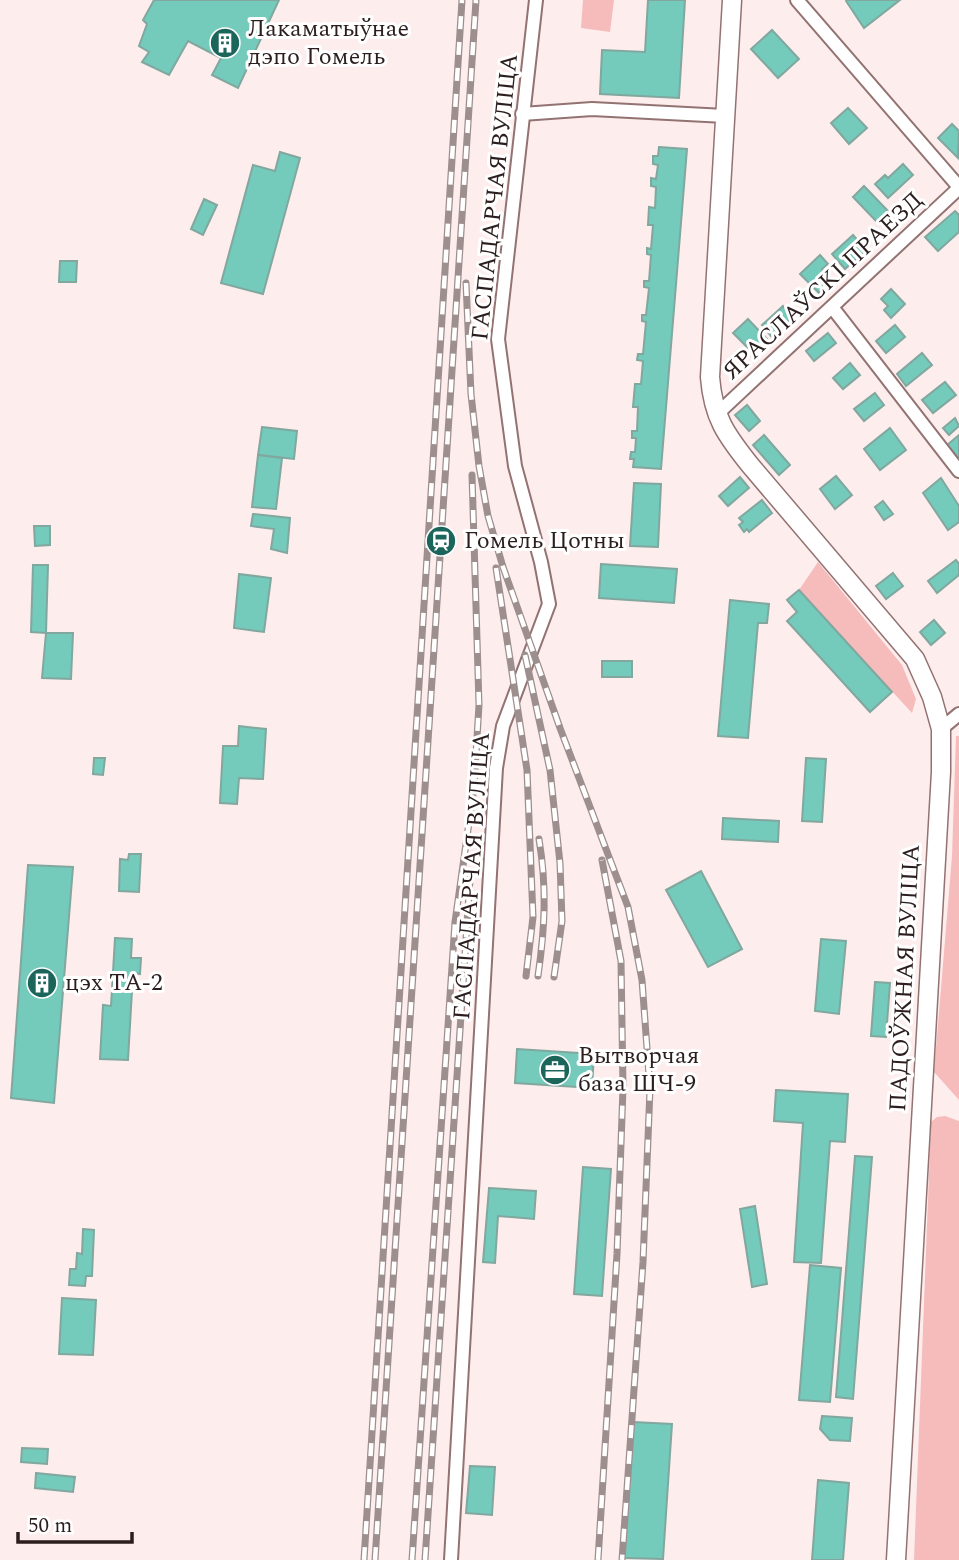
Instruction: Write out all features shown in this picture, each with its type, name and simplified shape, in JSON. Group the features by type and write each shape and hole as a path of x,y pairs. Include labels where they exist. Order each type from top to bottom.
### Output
{"main road":[{"path":"716,415 710,377 732,0"},
{"name":"ПАДОЎЖНАЯ ВУЛІЦА","path":"716,415 730,440 750,465 915,659 932,697 941,729 937,866 896,1560"}],"street":[{"name":"ГАСПАДАРЧАЯ ВУЛІЦА","path":"451,1560 496,768 503,726 549,604 541,562 515,466 499,339 536,0"},
{"path":"797,0 959,188"},
{"path":"522,114 592,109 725,116"},
{"name":"ЯРАСЛАЎСКІ ПРАЕЗД","path":"716,415 959,188"},
{"path":"832,307 959,471"},
{"path":"941,729 959,714"}],"shaded area":[{"path":"583,0 614,0 610,32 581,28"},
{"path":"818,562 902,665 916,699 912,713 799,590"},
{"path":"956,736 959,736 959,1100 934,1072 952,856"},
{"path":"945,1116 959,1121 959,1560 914,1560 931,1122 937,1117"}],"building":[{"name":"Лакаматыўнае дэпо Гомель","path":"154,0 279,0 238,88 212,75 221,58 188,41 169,75 142,62 149,52 139,46 147,24 143,20"},
{"path":"648,0 685,0 679,98 600,94 602,50 645,52"},
{"path":"847,0 900,0 864,28"},
{"path":"772,30 799,59 778,78 751,49"},
{"path":"848,108 867,128 849,144 831,123"},
{"path":"952,124 959,131 958,158 938,138"},
{"path":"659,147 687,149 661,469 633,467 634,459 630,459 631,452 635,452 636,438 632,438 632,431 637,431 638,407 633,407 635,384 641,384 643,361 637,360 638,354 643,354 646,322 642,321 642,315 646,315 649,288 644,287 644,281 649,281 651,255 647,254 647,248 651,249 653,225 648,225 649,207 655,208 656,187 651,186 651,178 656,179 658,165 653,164 653,156 658,156"},
{"path":"280,152 300,158 263,294 221,283 253,165 275,171"},
{"path":"903,164 913,175 888,198 875,184 885,175 888,178"},
{"path":"864,186 888,211 877,222 853,197"},
{"path":"204,199 217,205 203,235 191,229"},
{"path":"955,211 959,215 959,232 938,251 925,237"},
{"path":"853,235 866,250 845,269 832,254"},
{"path":"820,255 828,264 822,269 832,280 819,293 800,274"},
{"path":"60,261 77,261 76,282 59,282"},
{"path":"891,289 905,304 891,318 884,310 888,306 881,299"},
{"path":"783,306 793,317 771,336 762,325"},
{"path":"748,319 767,339 757,349 752,344 748,348 733,333"},
{"path":"895,325 905,337 886,353 876,341"},
{"path":"828,333 836,343 814,361 806,351"},
{"path":"922,353 932,365 906,386 897,374"},
{"path":"850,363 860,375 843,389 833,378"},
{"path":"945,382 956,395 933,413 922,400"},
{"path":"875,393 884,405 864,421 854,409"},
{"path":"747,405 760,421 749,431 735,415"},
{"path":"955,418 959,426 949,435 943,428"},
{"path":"262,427 297,431 294,459 258,455"},
{"path":"890,428 906,450 880,470 864,449"},
{"path":"764,435 790,465 779,475 753,445"},
{"path":"959,435 959,457 958,458 947,445"},
{"path":"258,455 282,458 276,509 252,507"},
{"path":"836,476 852,495 835,509 820,489"},
{"path":"740,477 749,488 728,506 719,496"},
{"path":"941,478 959,506 959,522 948,530 923,493"},
{"path":"634,483 661,484 658,547 630,546"},
{"path":"762,500 772,513 749,532 747,529 744,532 739,525 743,522 739,518"},
{"path":"883,501 893,514 884,520 875,507"},
{"path":"253,514 290,518 287,553 271,549 274,529 251,526"},
{"path":"34,526 50,526 50,545 35,546"},
{"path":"956,560 959,564 959,575 937,593 928,581"},
{"path":"601,564 677,569 674,603 599,598"},
{"path":"33,565 48,565 46,633 31,632"},
{"path":"893,573 903,586 886,599 876,586"},
{"path":"239,574 271,578 264,632 234,628"},
{"path":"799,590 892,692 870,712 787,621 797,612 787,600"},
{"path":"730,600 769,604 767,623 758,623 748,738 718,736"},
{"path":"934,620 945,633 931,645 920,632"},
{"path":"46,633 73,633 71,679 42,678"},
{"path":"602,661 632,661 632,677 602,677"},
{"path":"239,726 266,729 263,779 239,778 237,804 220,803 223,746 238,746"},
{"path":"94,758 105,758 103,775 93,774"},
{"path":"806,758 826,759 822,822 802,821"},
{"path":"723,818 779,821 778,842 722,839"},
{"path":"129,854 141,854 139,892 119,891 120,859 128,860"},
{"name":"цэх ТА-2","path":"28,865 73,867 54,1103 11,1098"},
{"path":"701,871 742,949 708,967 666,890"},
{"path":"115,938 132,939 131,958 141,958 140,974 133,973 128,1060 100,1059 103,1005 111,1006"},
{"path":"821,939 846,941 839,1014 815,1011"},
{"path":"875,982 890,983 886,1037 871,1036"},
{"path":"517,1049 594,1054 592,1088 515,1083"},
{"path":"776,1090 848,1094 845,1142 830,1141 821,1263 794,1262 803,1123 774,1121"},
{"path":"855,1156 872,1157 853,1399 836,1397"},
{"path":"583,1167 611,1169 602,1296 574,1294"},
{"path":"489,1188 536,1191 534,1219 498,1216 495,1263 483,1262"},
{"path":"755,1206 767,1284 752,1287 740,1209"},
{"path":"83,1229 94,1230 92,1276 86,1276 85,1286 69,1285 70,1269 76,1269 77,1253 82,1254"},
{"path":"810,1265 841,1268 830,1402 799,1400"},
{"path":"62,1298 96,1300 93,1355 59,1354"},
{"path":"822,1416 852,1418 850,1441 830,1440 820,1429"},
{"path":"633,1422 672,1424 663,1559 624,1558"},
{"path":"22,1448 48,1449 47,1464 21,1462"},
{"path":"470,1466 495,1467 492,1515 466,1513"},
{"path":"36,1473 75,1477 73,1492 35,1488"},
{"path":"818,1480 849,1483 843,1560 812,1560"}],"railway":[{"path":"364,1560 462,0"},
{"path":"375,1560 476,0"},
{"path":"466,283 471,394 488,516 503,567 560,728 628,907 642,980 650,1089 643,1262 622,1560"},
{"path":"412,1560 455,922 474,787 479,705 472,475"},
{"path":"496,568 527,770 533,917 526,976"},
{"path":"525,655 550,770 560,863 562,921 554,977"},
{"path":"538,976 544,908 539,839"},
{"path":"598,1560 617,1254 623,1088 621,961 602,860"},
{"path":"425,1560 470,879"}],"place":[{"name":"Лакаматыўнае дэпо Гомель","path":"225,43"},
{"name":"Гомель Цотны","path":"441,541"},
{"name":"цэх ТА-2","path":"42,983"},
{"name":"Вытворчая база ШЧ-9","path":"555,1070"}]}
